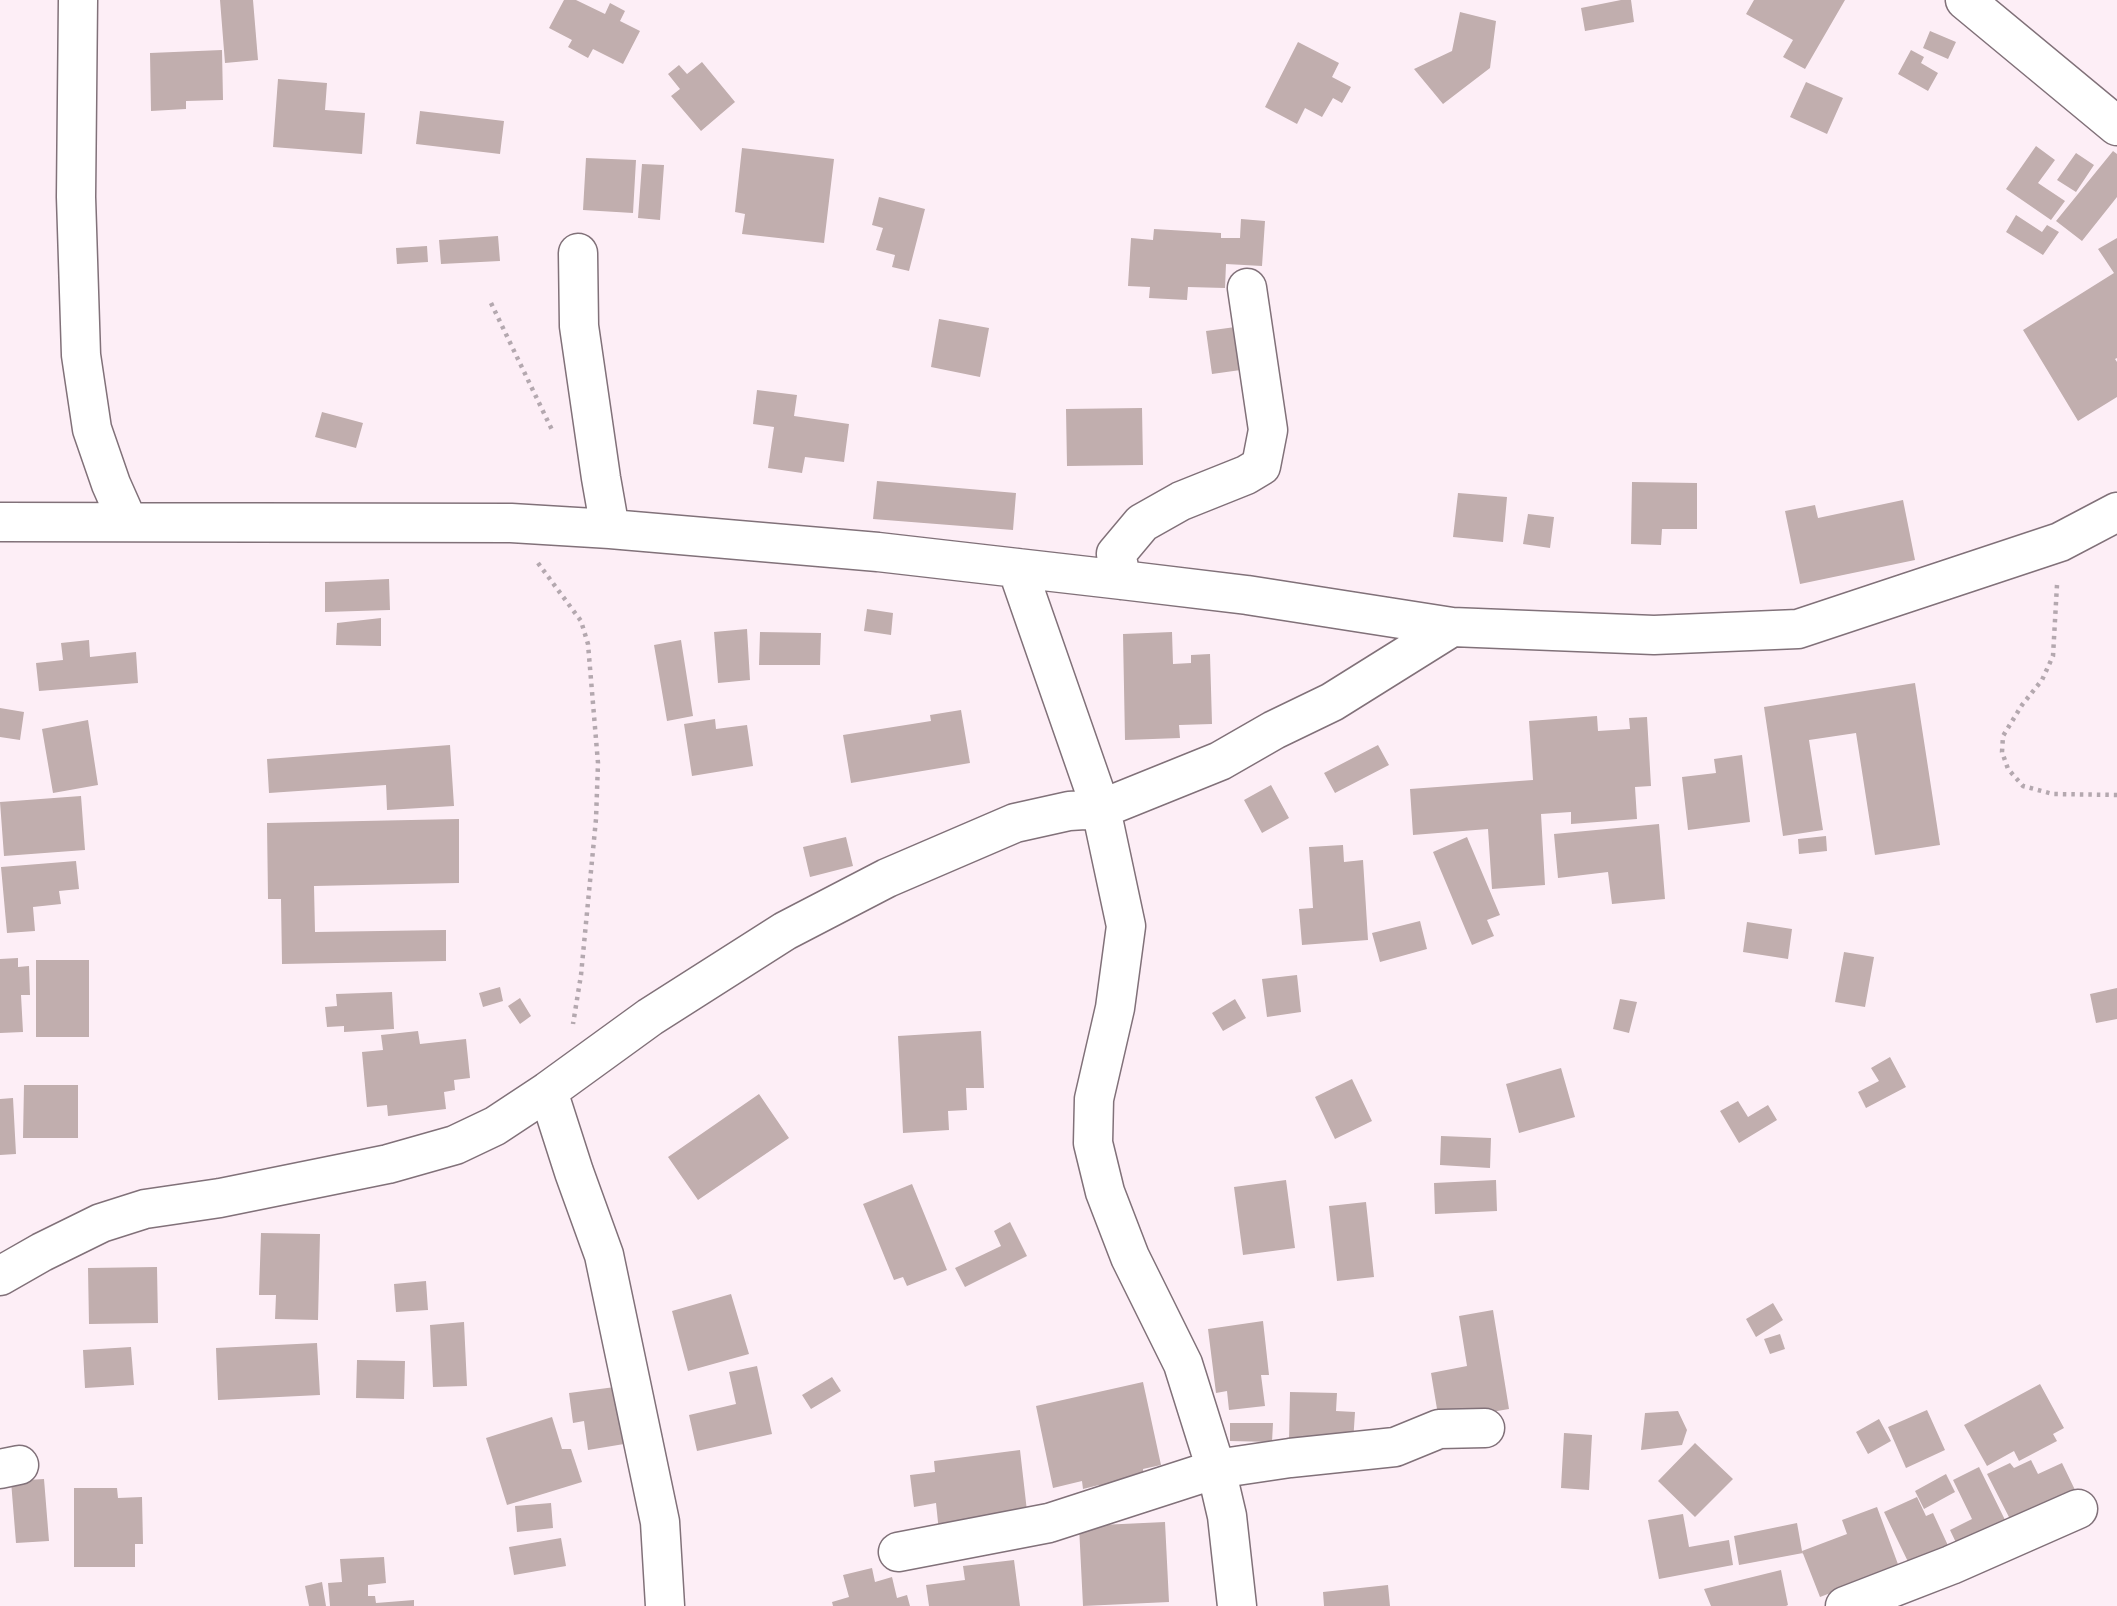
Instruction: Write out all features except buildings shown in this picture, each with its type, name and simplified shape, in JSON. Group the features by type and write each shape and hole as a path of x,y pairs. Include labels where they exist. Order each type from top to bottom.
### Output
{"street":[{"path":"78,0 76,197 80,355 92,429 127,520"},
{"path":"1965,0 2117,126"},
{"path":"578,253 579,326 610,529"},
{"path":"1122,580 1116,554 1142,523 1261,466 1268,430 1247,288"},
{"path":"0,522 127,520 511,523 610,529 878,552 1122,580 1247,595 1452,627 1654,635 1798,629 2060,542 2117,512"},
{"path":"1017,568 1101,808 1126,926 1115,1008 1094,1099 1093,1143 1105,1192 1130,1257 1183,1364 1216,1469 1227,1516 1237,1606"},
{"path":"0,1276 101,1223 145,1209 220,1198 388,1164 455,1145 495,1126 650,1017 785,932 887,878 1015,824 1069,811 1101,808 1220,761 1274,730 1332,702 1452,627"},
{"path":"556,1085 565,1147 604,1255 660,1522 665,1606"},
{"path":"898,1552 1049,1523 1216,1469 1290,1458 1385,1449 1439,1429 1485,1428"},
{"path":"1845,1606 1951,1565 2078,1509"}],"path":[{"path":"491,303 554,435"},
{"path":"511,523 581,621 588,644 598,763 596,819 581,975 556,1085"},
{"path":"2060,542 2053,656 2042,680 2022,705 2003,736 2002,752 2008,769 2023,786 2053,794 2117,795"}]}
